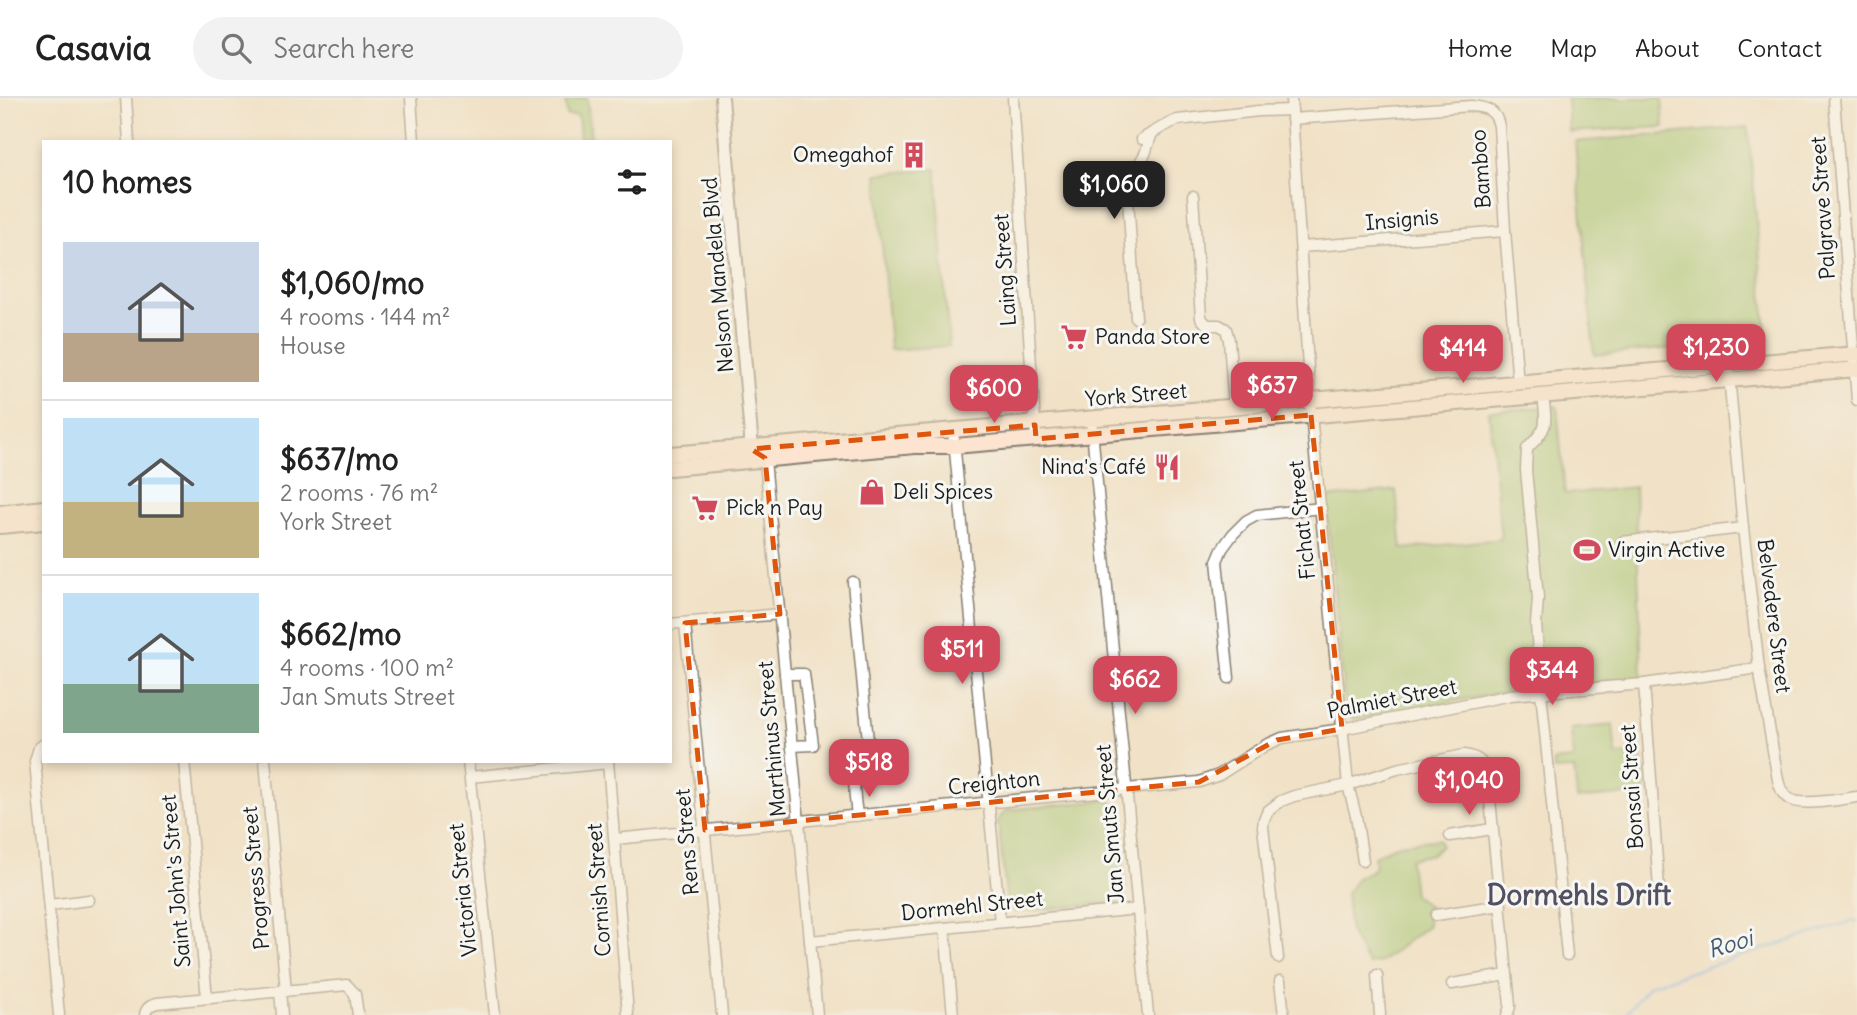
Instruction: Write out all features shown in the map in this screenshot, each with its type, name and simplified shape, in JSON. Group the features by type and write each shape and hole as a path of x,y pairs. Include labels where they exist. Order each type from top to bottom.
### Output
{"main road":[{"name":"York Street","path":"1091,427 1234,408 1310,408 1544,396 1729,373 1855,362"},
{"name":"York Street","path":"672,468 915,446 954,446 1036,432 1310,408 1518,383 1729,373"},
{"name":"York Street","path":"672,454 953,430 1036,432"},
{"path":"0,513 42,508"},
{"path":"0,526 42,522"}],"street":[{"path":"126,98 129,140"},
{"path":"411,98 414,140"},
{"name":"Nelson Mandela Blvd","path":"722,98 751,449"},
{"name":"Laing Street","path":"1013,98 1036,432"},
{"name":"Fichat Street","path":"1291,98 1310,408 1348,785 1363,861"},
{"name":"Palgrave Street","path":"1834,98 1857,400"},
{"name":"Bamboo","path":"1292,114 1471,106 1489,109 1499,126 1518,383"},
{"path":"1136,318 1127,184 1144,153 1147,136 1178,120 1259,111 1292,114"},
{"path":"1193,196 1201,318 1207,325 1219,325 1226,329 1234,408"},
{"name":"Insignis","path":"1301,247 1505,231"},
{"name":"Belvedere Street","path":"1729,373 1759,668 1778,780 1782,793 1790,800 1800,802 1857,797"},
{"path":"1544,396 1545,426 1539,438 1527,449 1526,456 1538,598 1536,625 1541,692 1567,955"},
{"name":"Jan Smuts Street","path":"1091,427 1148,1015"},
{"path":"953,430 1000,922"},
{"path":"751,449 765,460"},
{"name":"Marthinus Street","path":"765,460 817,1015"},
{"path":"1229,678 1217,561 1222,549 1246,521 1257,514 1321,508"},
{"path":"1622,542 1743,528"},
{"path":"853,582 867,741 855,780 857,816"},
{"path":"672,624 780,614"},
{"name":"Rens Street","path":"685,623 722,1015"},
{"name":"Palmiet Street","path":"1126,789 1209,780 1276,740 1511,695 1644,684 1759,668"},
{"path":"785,674 804,674 813,745 792,746"},
{"name":"Bonsai Street","path":"1644,684 1659,888"},
{"path":"42,746 35,761 59,1015"},
{"path":"1278,958 1263,827 1268,811 1282,801 1306,793 1348,785 1396,769 1464,755 1472,756 1486,769 1510,1007 1507,1015"},
{"name":"Saint John's Street","path":"184,763 206,998"},
{"name":"Progress Street","path":"265,763 283,991 282,1015"},
{"name":"Victoria Street","path":"468,763 495,1015"},
{"path":"470,777 599,763"},
{"name":"Cornish Street","path":"608,763 628,1015"},
{"name":"Creighton","path":"615,839 1126,789"},
{"path":"1450,836 1492,829"},
{"path":"50,905 89,900"},
{"path":"1436,915 1501,905"},
{"name":"Dormehl Street","path":"810,941 1138,909"},
{"path":"945,928 953,1015"},
{"path":"1377,975 1380,1015"},
{"path":"1452,984 1507,975"},
{"path":"1280,981 1284,1015"},
{"path":"145,1014 151,1004 157,1003 341,985 350,988 355,994 358,1015"}],"highlighted area":[{"path":"1311,415 1342,729 1277,740 1199,782 705,830 685,623 780,614 765,458 751,449 1035,425 1036,439"}],"green space":[{"path":"565,98 587,98 591,138 580,139 578,115 567,116"},
{"path":"1567,98 1662,98 1664,127 1569,132"},
{"path":"1748,127 1767,340 1594,355 1575,142"},
{"path":"936,169 949,346 890,350 877,174"},
{"path":"1557,406 1565,494 1635,487 1642,677 1511,691 1353,719 1345,709 1326,498 1396,490 1402,549 1501,539 1489,411"},
{"path":"1613,725 1616,755 1641,753 1645,793 1577,799 1574,769 1554,770 1553,761 1573,759 1571,729"},
{"path":"1109,800 1119,809 1126,893 1119,902 1014,912 1007,905 998,820 1006,810"},
{"path":"1439,839 1441,846 1433,854 1410,859 1414,895 1429,907 1426,911 1428,925 1381,962 1368,964 1350,933 1346,893 1358,877 1373,870 1374,856 1399,844"}],"waterway":[{"name":"Rooi","path":"1625,1015 1649,985 1853,921 1857,922"}],"place":[{"name":"Omegahof","path":"914,155"},
{"name":"Panda Store","path":"1074,337"},
{"name":"Nina's Café","path":"1167,467"},
{"name":"Deli Spices","path":"872,492"},
{"name":"Pick n Pay","path":"705,508"},
{"name":"Virgin Active","path":"1587,550"}],"district":[{"name":"Dormehls Drift","path":"1579,895"}]}
